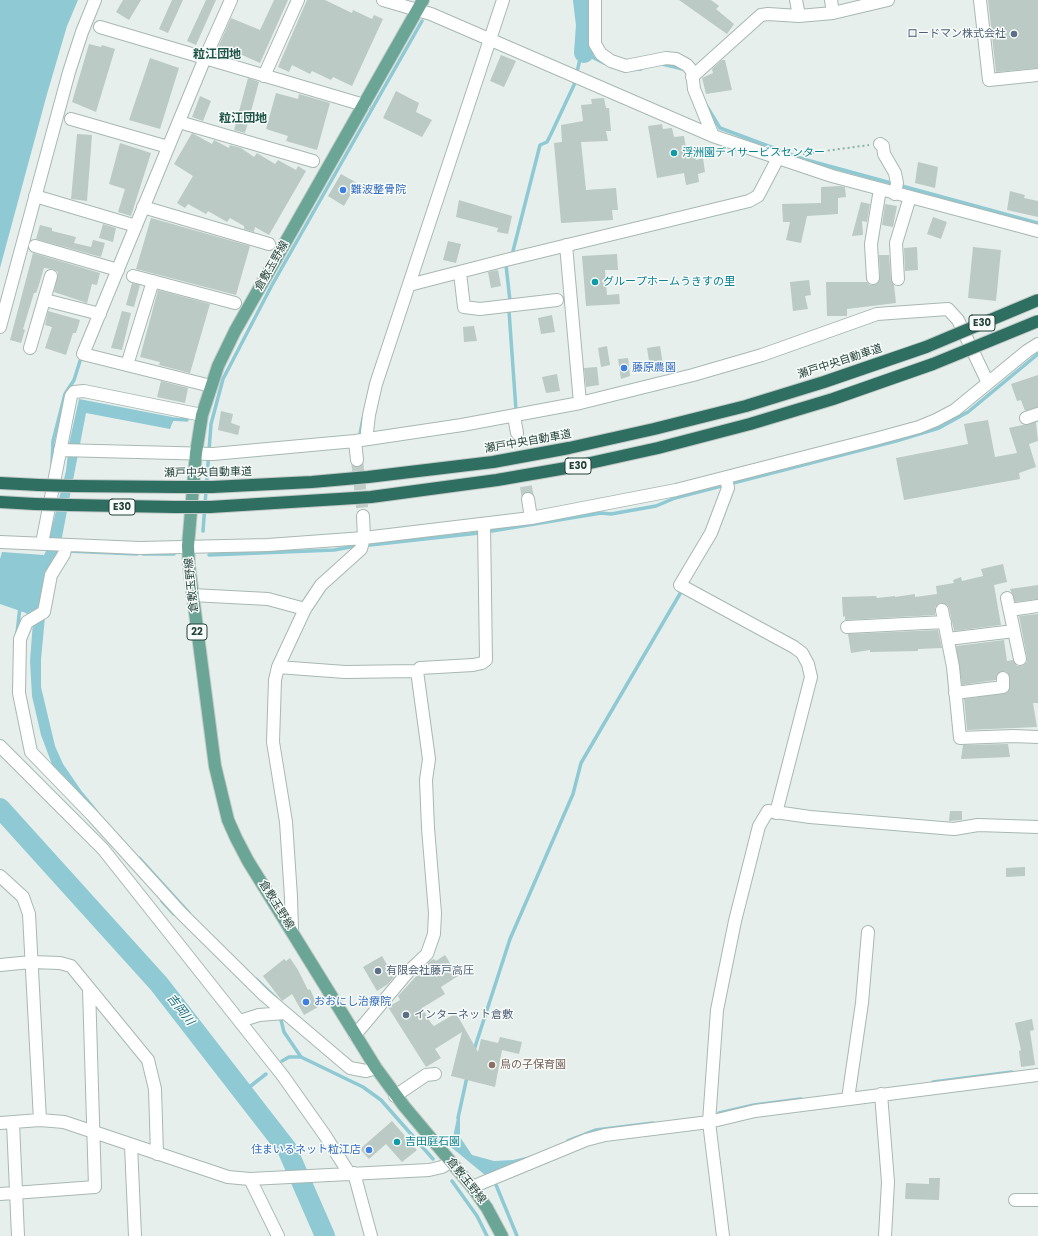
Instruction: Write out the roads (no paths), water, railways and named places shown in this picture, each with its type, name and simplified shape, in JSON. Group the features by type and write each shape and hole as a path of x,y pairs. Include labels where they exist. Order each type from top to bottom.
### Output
{"highway":[{"name":"瀬戸中央自動車道","path":"0,483 73,486 212,487 312,482 383,476 493,462 654,430 746,406 824,382 926,346 1038,300"},
{"name":"E30","path":"0,502 69,505 210,507 371,497 497,480 572,467 658,448 750,424 833,399 933,364 1038,321"}],"main road":[{"name":"倉敷玉野線","path":"420,5 235,331 211,386 202,416 204,453 188,546 192,595 215,766 228,820 248,862 292,930 376,1068 396,1096 472,1187 487,1208 502,1236"}],"street":[{"path":"0,327 69,72 82,32 95,0"},
{"path":"211,386 83,354 230,0"},
{"path":"264,76 298,0"},
{"path":"384,0 420,5 490,38 713,136 778,158 880,189 896,188 910,197 1038,232"},
{"path":"368,439 369,415 376,384 503,0"},
{"path":"595,0 595,44 601,54 611,61 626,66 666,58 676,60 686,65 692,71 698,102 713,136"},
{"path":"796,0 799,16"},
{"path":"831,0 833,13"},
{"path":"692,77 762,15 799,16 833,13 888,0"},
{"path":"980,0 989,80 1038,75"},
{"path":"100,27 364,105"},
{"path":"71,119 168,147"},
{"path":"179,122 313,161"},
{"path":"880,144 883,146 884,154 894,173 896,188"},
{"path":"409,285 749,201 758,196 778,158"},
{"path":"873,278 871,244 880,189"},
{"path":"36,196 136,226"},
{"path":"898,279 896,242 910,197"},
{"path":"144,207 269,244"},
{"path":"566,245 580,403"},
{"path":"35,246 118,270"},
{"path":"460,273 464,307 480,309 558,300"},
{"path":"30,348 51,276"},
{"path":"133,276 235,303"},
{"path":"127,365 153,281"},
{"path":"45,300 100,314"},
{"path":"64,450 204,453 355,441 514,416 580,403 693,375 756,357 877,314 948,309 958,320 988,383"},
{"path":"0,542 45,543 64,548 140,548 268,545 364,538 531,518 676,490 727,483 919,427 955,410 1038,344"},
{"path":"45,543 52,500 64,450 71,396 74,392 79,390 202,416"},
{"path":"1026,418 1038,414"},
{"path":"514,416 517,433"},
{"path":"355,441 358,460"},
{"path":"727,483 711,533 680,585 794,647 802,653 808,664 811,677 776,813"},
{"path":"528,499 531,518"},
{"path":"292,930 286,822 273,742 275,680 278,667 305,609 321,585 361,549 364,538 363,516"},
{"path":"278,667 345,672 417,671 420,668 473,665 482,663 486,660 484,524"},
{"path":"64,548 51,575 44,612 27,622 20,639 19,693 31,752 92,815 181,914 279,1011 350,1068 366,1071 376,1068"},
{"path":"192,595 268,599 305,609"},
{"path":"1007,598 1020,659"},
{"path":"1010,610 1038,606"},
{"path":"847,627 943,616 948,640 960,738 1013,736 1038,737"},
{"path":"948,640 1014,631"},
{"path":"355,1035 408,972 427,954 434,934 435,913 428,828 426,780 429,759 417,671"},
{"path":"955,693 1003,687 1003,678"},
{"path":"0,746 103,849 240,1021 306,1108 347,1173 371,1236"},
{"path":"723,1236 709,1122 717,1010 735,921 759,826 768,812 954,829 978,825 1038,827"},
{"path":"0,876 23,897 29,914 40,1120"},
{"path":"848,1099 862,1003 868,932"},
{"path":"0,964 31,962 60,963 71,966 148,1060 155,1089 157,1154"},
{"path":"0,1194 95,1187 88,988"},
{"path":"240,1021 248,1017 279,1011"},
{"path":"396,1096 426,1075 435,1074"},
{"path":"472,1187 586,1140 605,1135 709,1122 755,1111 1038,1075"},
{"path":"881,1094 888,1182 885,1236"},
{"path":"0,1123 40,1120 64,1122 216,1174 228,1177 250,1179 429,1170 442,1167 450,1162"},
{"path":"13,1123 18,1236"},
{"path":"131,1145 135,1236"},
{"path":"250,1179 278,1236"},
{"path":"1015,1200 1038,1200"}],"water":[{"path":"0,0 78,0 67,26 47,94 0,268"},
{"path":"79,399 172,417 173,421 170,429 86,413 62,537 57,552 59,556 45,617 41,659 41,687 55,746 63,764 85,796 82,798 53,767 41,735 32,696 30,661 33,622 26,613 0,604 0,559 2,552 44,555 46,551 66,471 69,444"},
{"path":"458,1113 460,1114 460,1137 472,1155 494,1161 530,1157 485,1175 451,1147"}],"waterway":[{"path":"583,0 586,25 584,53"},
{"path":"203,531 211,424 223,379 272,285 422,21"},
{"path":"513,251 540,145 547,142 574,85 580,59 584,53 604,63"},
{"path":"662,64 683,69"},
{"path":"627,70 641,69"},
{"path":"706,105 720,128 803,159 1038,223"},
{"path":"507,263 510,301"},
{"path":"509,311 516,410"},
{"path":"492,531 601,513 611,514 656,506 675,498 896,441 939,428 968,412 1038,354"},
{"path":"52,465 53,441 65,394 74,380 80,361"},
{"path":"360,434 363,418"},
{"path":"171,422 172,419 187,420"},
{"path":"370,545 479,533"},
{"path":"209,555 334,550 356,546"},
{"path":"67,551 137,554"},
{"path":"143,554 174,554"},
{"path":"474,1050 510,939 573,794 581,763 681,592"},
{"path":"17,633 20,607"},
{"path":"82,794 96,811"},
{"name":"吉岡川","path":"0,808 159,984 287,1149 325,1236"},
{"path":"139,858 189,913"},
{"path":"162,901 174,914"},
{"path":"256,979 276,998"},
{"path":"280,1016 284,1032 301,1057 363,1087 381,1100 433,1159"},
{"path":"282,1061 289,1057 301,1057"},
{"path":"933,1082 1012,1072"},
{"path":"243,1092 266,1074"},
{"path":"458,1118 467,1077"},
{"path":"719,1113 754,1105 801,1099"},
{"path":"568,1141 596,1130 653,1123"},
{"path":"494,1180 517,1236"},
{"path":"452,1181 477,1216 487,1236"}],"tunnel":[{"path":"517,433 528,499"},
{"path":"357,460 363,516"}],"place":[{"name":"ロードマン株式会社","path":"1014,34"},
{"name":"浮洲園デイサービスセンター","path":"674,153"},
{"name":"難波整骨院","path":"343,190"},
{"name":"グループホームうきすの里","path":"595,282"},
{"name":"藤原農園","path":"624,368"},
{"name":"有限会社藤戸高圧","path":"378,971"},
{"name":"おおにし治療院","path":"306,1002"},
{"name":"インターネット倉敷","path":"406,1015"},
{"name":"鳥の子保育園","path":"492,1065"},
{"name":"吉田庭石園","path":"397,1142"},
{"name":"住まいるネット粒江店","path":"369,1150"}],"district":[{"name":"粒江団地","path":"217,55"},
{"name":"粒江団地","path":"243,119"}]}
